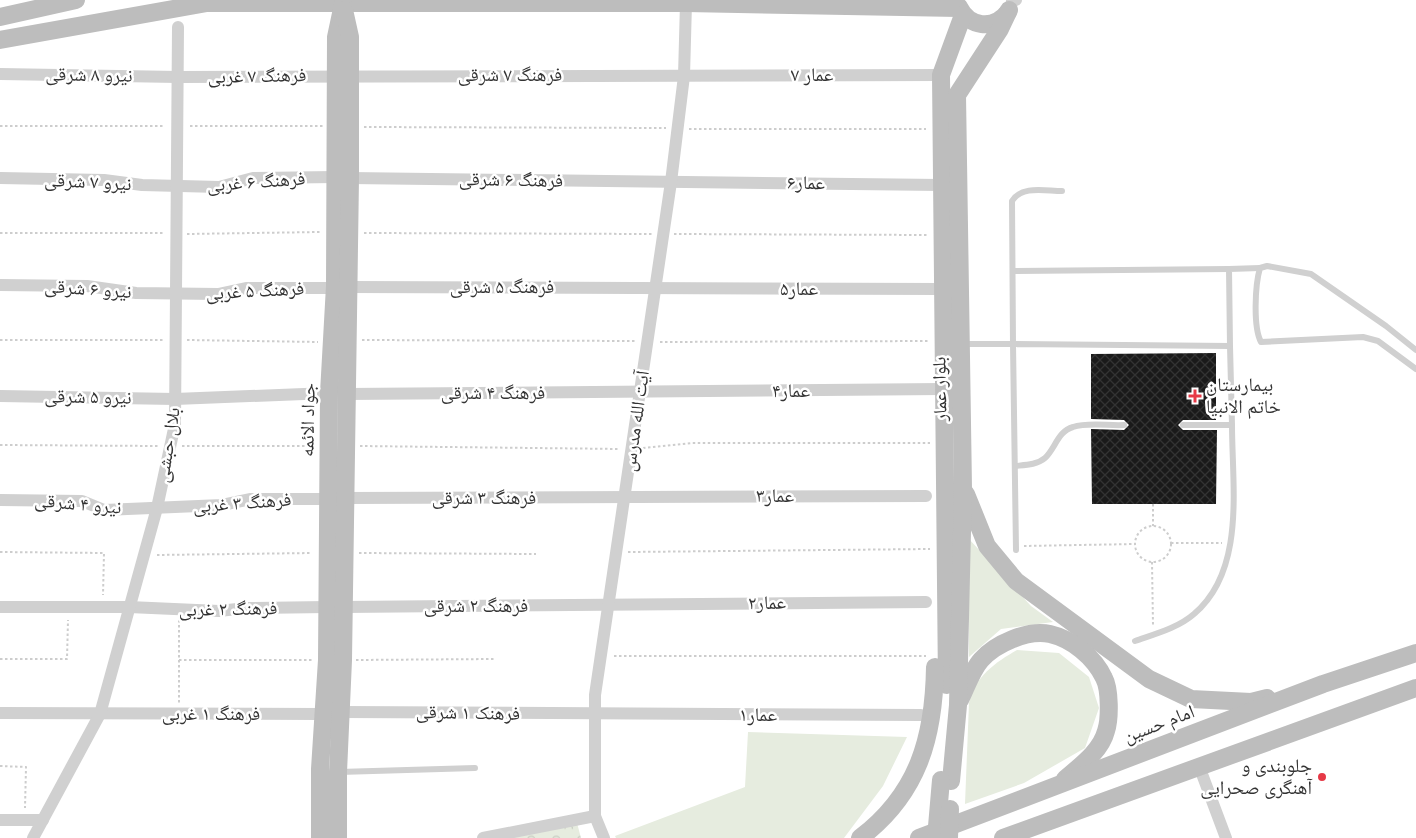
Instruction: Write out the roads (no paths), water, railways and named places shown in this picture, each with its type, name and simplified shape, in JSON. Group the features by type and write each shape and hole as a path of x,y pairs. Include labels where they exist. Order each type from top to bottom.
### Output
{"main road":[{"path":"0,17 76,0"},
{"name":"جواد الائمه","path":"338,838 338,772 341,712 335,660 336,499 329,393 332,342 349,233 343,178 350,127 336,37 343,2"},
{"path":"0,40 206,3 686,3 960,8 977,24 986,25 996,23 1012,3"},
{"name":"بلوار عمار","path":"946,780 958,705 963,488 957,95 1000,29 1012,3"},
{"name":"بلوار عمار","path":"946,780 946,553 942,344 941,75 960,8"},
{"name":"جواد الائمه","path":"336,499 346,394 342,287 343,75"},
{"path":"942,344 960,344"},
{"path":"963,488 987,546 1016,581 1149,679 1190,699 1250,702 1323,684"},
{"path":"860,838 896,804 911,783 931,728 935,695 936,599 946,553"},
{"path":"958,705 980,660 999,644 1022,636 1049,634 1080,647 1104,679 1109,707 1106,731 1090,757 1057,786"},
{"name":"امام حسین","path":"919,838 1323,684 1416,653"},
{"name":"جواد الائمه","path":"320,838 322,714 335,660"},
{"path":"1002,838 1416,688"},
{"path":"936,838 946,780"},
{"path":"946,780 949,838"},
{"path":"1037,838 1049,820"}],"street":[{"name":"آیت الله مدرس","path":"604,838 595,816 595,695 671,182 684,76 686,3"},
{"name":"بلال حبشی","path":"33,838 100,714 157,508 175,424 178,27"},
{"name":"نیرو ۸ شرقی","path":"0,74 178,77"},
{"name":"فرهنگ ۷ شرقی","path":"343,75 684,76"},
{"name":"فرهنگ ۷ غربی","path":"178,77 343,75"},
{"name":"عمار ۷","path":"684,76 941,75"},
{"name":"نیرو ۷ شرقی","path":"0,178 104,180 142,186 176,186"},
{"name":"فرهنگ ۶ غربی","path":"176,186 218,187 254,178 343,178"},
{"name":"فرهنگ ۶ شرقی","path":"343,178 671,182"},
{"name":"عمار۶","path":"671,182 942,185"},
{"name":"نیرو ۶ شرقی","path":"0,285 87,286 136,293 176,293"},
{"name":"فرهنگ ۵ شرقی","path":"342,287 655,288"},
{"name":"فرهنگ ۵ غربی","path":"176,293 218,294 246,288 342,287"},
{"name":"عمار۵","path":"655,288 942,289"},
{"name":"عمار۴","path":"640,392 943,390"},
{"name":"فرهنگ ۴ شرقی","path":"346,394 640,392"},
{"name":"نیرو ۵ شرقی","path":"0,396 175,399 329,393"},
{"name":"عمار۳","path":"625,497 926,496"},
{"name":"فرهنگ ۳ شرقی","path":"336,499 625,497"},
{"name":"فرهنگ ۳ غربی","path":"157,508 222,505 251,499 336,499"},
{"name":"نیرو ۴ شرقی","path":"0,500 82,501 104,510 157,508"},
{"name":"عمار۲","path":"609,605 926,602"},
{"name":"فرهنگ ۲ شرقی","path":"335,607 609,605"},
{"name":"فرهنگ ۲ غربی","path":"0,607 129,607 179,611 335,607"},
{"name":"فرهنک ۱ شرقی","path":"341,712 595,714"},
{"name":"فرهنگ ۱ غربی","path":"0,713 322,714"},
{"name":"عمار۱","path":"595,714 921,714"},
{"path":"1198,766 1226,838"},
{"path":"483,838 595,816"},
{"path":"0,820 43,820"}],"lane":[{"path":"1016,548 1012,201 1017,194 1024,191 1062,191"},
{"path":"1013,270 1229,269 1268,266 1311,274 1386,326 1416,350"},
{"path":"1260,268 1257,293 1257,335 1261,342 1363,337 1378,341 1416,369"},
{"path":"1135,640 1174,627 1194,615 1213,594 1225,568 1232,527 1229,269"},
{"path":"960,344 1230,346"},
{"path":"1183,425 1232,425"},
{"path":"1015,466 1036,464 1045,458 1055,443 1067,430 1074,426 1124,426"},
{"path":"338,772 475,768"}],"place":[{"name":"بیمارستان خاتم الانبیا","path":"1195,396"},
{"name":"جلوبندی و آهنگری صحرایی","path":"1322,777"}]}
